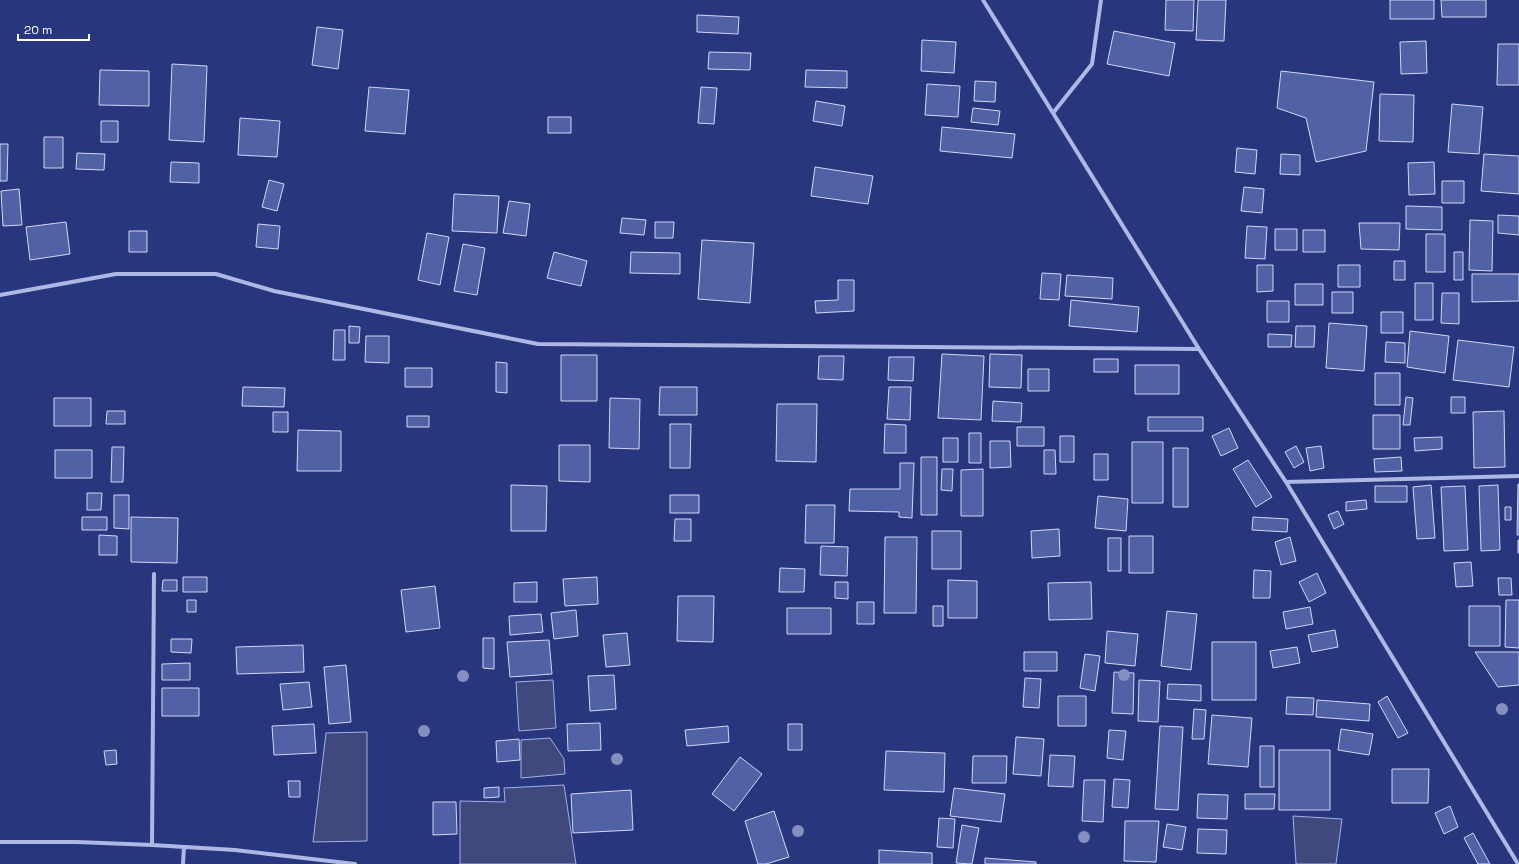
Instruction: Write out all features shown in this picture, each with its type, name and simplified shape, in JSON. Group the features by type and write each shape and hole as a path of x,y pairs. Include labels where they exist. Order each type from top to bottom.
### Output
{"street":[{"path":"984,0 1199,349 1286,482 1518,864"},
{"path":"1053,113 1092,64 1101,0"},
{"path":"0,295 116,274 216,274 274,291 538,344 1199,349"},
{"path":"1286,482 1519,476"},
{"path":"152,845 154,574"},
{"path":"0,842 77,842 235,850 355,864"},
{"path":"183,864 184,847"}],"water":[{"path":"553,680 556,728 519,731 516,682"},
{"path":"367,732 367,841 313,842 326,733"},
{"path":"550,738 564,759 565,774 521,778 521,740"},
{"path":"564,785 576,864 460,864 460,801 505,802 504,788"},
{"path":"1293,816 1342,819 1336,864 1296,864"}],"building":[{"path":"1166,0 1194,0 1193,31 1165,30"},
{"path":"1198,0 1226,0 1224,41 1196,40"},
{"path":"1390,0 1434,0 1434,19 1390,19"},
{"path":"1441,0 1486,0 1486,17 1442,17"},
{"path":"697,15 739,17 738,34 697,32"},
{"path":"317,27 343,30 338,69 312,65"},
{"path":"1114,31 1175,43 1169,76 1107,64"},
{"path":"922,40 956,42 954,73 921,71"},
{"path":"1426,41 1427,73 1401,74 1400,42"},
{"path":"1498,44 1519,44 1519,85 1497,85"},
{"path":"709,52 751,53 750,70 708,69"},
{"path":"172,64 207,66 204,142 169,140"},
{"path":"100,70 149,71 149,106 99,105"},
{"path":"806,70 847,71 847,88 805,87"},
{"path":"1281,71 1374,82 1366,151 1316,162 1306,118 1277,108"},
{"path":"975,81 996,82 995,102 974,101"},
{"path":"927,84 960,86 958,117 925,115"},
{"path":"369,87 409,90 405,134 365,131"},
{"path":"701,87 717,88 714,124 698,123"},
{"path":"1380,94 1414,95 1413,142 1379,141"},
{"path":"816,101 845,106 842,126 813,121"},
{"path":"1452,104 1483,107 1479,154 1448,152"},
{"path":"973,108 1000,111 998,125 971,122"},
{"path":"548,117 571,117 571,133 548,133"},
{"path":"240,118 280,121 277,157 238,155"},
{"path":"101,121 118,121 118,142 101,142"},
{"path":"942,127 1015,134 1012,158 940,151"},
{"path":"44,137 63,137 63,168 44,168"},
{"path":"0,144 8,144 7,181 0,181"},
{"path":"1237,148 1257,150 1255,174 1235,172"},
{"path":"77,153 105,154 104,170 76,169"},
{"path":"1281,154 1300,155 1300,175 1280,174"},
{"path":"1484,154 1519,156 1519,194 1481,191"},
{"path":"171,162 199,163 199,183 170,182"},
{"path":"1434,162 1435,194 1409,195 1408,163"},
{"path":"815,167 873,176 868,204 811,196"},
{"path":"269,180 284,184 277,211 262,207"},
{"path":"1442,181 1464,181 1464,203 1442,203"},
{"path":"1244,187 1264,189 1262,213 1241,211"},
{"path":"19,189 22,225 3,226 1,191"},
{"path":"454,194 499,196 497,233 452,231"},
{"path":"509,201 530,204 526,236 503,233"},
{"path":"1406,206 1442,207 1442,230 1406,229"},
{"path":"1498,215 1519,216 1519,235 1498,233"},
{"path":"622,218 646,220 644,235 620,233"},
{"path":"1470,220 1493,221 1492,271 1469,270"},
{"path":"66,222 70,254 30,260 26,227"},
{"path":"655,222 674,222 673,238 655,238"},
{"path":"1359,223 1400,223 1399,250 1361,249"},
{"path":"258,224 280,226 278,249 256,247"},
{"path":"1247,226 1267,227 1265,259 1245,258"},
{"path":"1275,229 1297,229 1297,250 1275,250"},
{"path":"1303,230 1325,230 1325,252 1303,252"},
{"path":"129,231 147,231 147,252 129,252"},
{"path":"427,233 449,237 440,285 418,280"},
{"path":"1426,234 1445,234 1445,272 1426,272"},
{"path":"702,240 754,243 750,303 698,299"},
{"path":"463,244 485,248 477,295 454,291"},
{"path":"554,252 587,261 581,286 547,278"},
{"path":"631,252 680,253 680,274 630,273"},
{"path":"1454,252 1463,252 1463,280 1454,280"},
{"path":"1394,261 1405,261 1405,280 1394,280"},
{"path":"1257,265 1273,265 1273,291 1257,292"},
{"path":"1338,265 1360,265 1360,287 1338,287"},
{"path":"1042,273 1061,274 1059,300 1040,299"},
{"path":"1472,274 1519,274 1519,301 1472,302"},
{"path":"1067,275 1113,278 1112,299 1065,296"},
{"path":"838,280 854,280 854,311 816,313 815,301 838,300"},
{"path":"1415,283 1433,283 1433,320 1415,320"},
{"path":"1295,284 1323,284 1323,305 1295,305"},
{"path":"1332,292 1353,292 1353,313 1332,313"},
{"path":"1442,293 1459,293 1459,324 1441,323"},
{"path":"1071,300 1139,307 1137,332 1069,326"},
{"path":"1267,301 1289,301 1289,322 1267,322"},
{"path":"1381,312 1403,312 1403,333 1381,333"},
{"path":"1329,323 1367,326 1364,371 1326,368"},
{"path":"349,326 360,327 359,343 349,343"},
{"path":"1296,326 1315,326 1314,347 1295,347"},
{"path":"334,330 345,330 345,360 333,360"},
{"path":"1410,331 1449,336 1445,373 1407,367"},
{"path":"1268,334 1292,335 1291,347 1268,347"},
{"path":"366,336 389,336 389,363 365,362"},
{"path":"1458,340 1514,347 1509,387 1453,380"},
{"path":"1386,342 1405,343 1405,363 1385,362"},
{"path":"942,354 984,356 981,420 938,418"},
{"path":"990,354 1022,355 1021,388 989,387"},
{"path":"561,355 597,355 597,401 561,401"},
{"path":"819,356 844,356 843,380 818,379"},
{"path":"889,357 914,357 913,381 888,380"},
{"path":"1094,359 1118,359 1118,372 1094,372"},
{"path":"496,362 507,363 507,393 496,392"},
{"path":"1135,365 1179,365 1179,394 1135,394"},
{"path":"405,368 432,368 432,387 405,387"},
{"path":"1028,369 1049,369 1049,391 1028,391"},
{"path":"1375,373 1400,373 1400,405 1375,405"},
{"path":"243,387 285,388 284,407 242,406"},
{"path":"660,387 697,387 697,415 659,415"},
{"path":"889,387 911,387 910,420 887,419"},
{"path":"1406,397 1413,398 1410,425 1403,425"},
{"path":"1451,397 1465,397 1465,413 1451,413"},
{"path":"54,398 91,398 91,426 54,426"},
{"path":"610,398 640,399 639,449 609,448"},
{"path":"993,401 1022,403 1021,422 992,421"},
{"path":"777,404 817,404 816,462 776,461"},
{"path":"107,411 125,411 125,424 106,424"},
{"path":"1504,411 1505,467 1474,468 1473,412"},
{"path":"273,412 288,412 288,432 273,432"},
{"path":"1373,415 1400,415 1400,449 1373,449"},
{"path":"407,416 429,416 429,427 407,427"},
{"path":"1148,417 1203,417 1203,431 1148,431"},
{"path":"670,424 691,424 690,468 670,468"},
{"path":"885,424 906,425 906,453 884,453"},
{"path":"1017,427 1044,427 1044,446 1017,446"},
{"path":"1229,428 1238,448 1221,456 1212,436"},
{"path":"298,430 341,431 341,471 297,471"},
{"path":"969,433 981,433 981,463 969,463"},
{"path":"1060,436 1074,436 1074,462 1060,462"},
{"path":"1442,437 1442,449 1415,451 1414,438"},
{"path":"943,438 958,438 958,462 943,462"},
{"path":"990,441 1010,441 1011,467 990,468"},
{"path":"1132,442 1163,442 1163,503 1132,503"},
{"path":"559,445 590,445 590,482 559,481"},
{"path":"1296,446 1304,462 1294,468 1285,452"},
{"path":"1321,446 1324,468 1310,471 1306,448"},
{"path":"112,447 124,447 123,482 111,482"},
{"path":"1173,448 1188,448 1188,507 1173,507"},
{"path":"55,450 92,450 92,478 55,478"},
{"path":"1044,450 1055,450 1056,474 1044,474"},
{"path":"1094,454 1108,454 1108,480 1094,480"},
{"path":"921,457 937,457 937,515 921,515"},
{"path":"1401,457 1402,471 1375,472 1374,459"},
{"path":"1248,460 1272,497 1256,507 1233,469"},
{"path":"900,463 914,463 912,518 899,517 899,512 849,511 850,489 900,489"},
{"path":"942,469 953,469 952,491 941,490"},
{"path":"983,469 983,516 961,516 961,470"},
{"path":"1518,484 1519,535 1517,535"},
{"path":"511,485 547,486 546,531 511,531"},
{"path":"1431,485 1435,538 1417,539 1413,487"},
{"path":"1498,485 1500,550 1481,551 1479,486"},
{"path":"1375,486 1407,486 1407,502 1375,502"},
{"path":"1465,486 1468,550 1444,551 1441,487"},
{"path":"87,493 102,493 101,510 87,510"},
{"path":"114,495 129,495 129,529 114,528"},
{"path":"670,495 699,495 699,513 670,513"},
{"path":"1098,496 1128,499 1126,531 1095,528"},
{"path":"1366,500 1367,509 1346,511 1346,502"},
{"path":"806,505 835,505 834,543 805,543"},
{"path":"1505,507 1511,507 1511,520 1505,520"},
{"path":"1338,511 1344,524 1334,529 1328,515"},
{"path":"82,517 107,517 107,530 82,530"},
{"path":"131,517 178,518 177,563 131,562"},
{"path":"1253,517 1288,519 1287,532 1252,530"},
{"path":"675,519 691,519 691,541 674,541"},
{"path":"1059,529 1060,556 1032,558 1031,531"},
{"path":"932,531 961,531 961,569 932,569"},
{"path":"99,535 117,536 117,555 99,555"},
{"path":"1129,536 1153,536 1153,573 1129,573"},
{"path":"885,537 917,537 916,613 884,613"},
{"path":"1290,537 1296,561 1281,565 1275,542"},
{"path":"1108,538 1121,538 1121,571 1108,571"},
{"path":"1519,540 1519,553 1518,553"},
{"path":"821,546 848,547 847,576 820,575"},
{"path":"1471,562 1473,586 1456,587 1454,563"},
{"path":"780,568 805,569 804,592 779,592"},
{"path":"1254,570 1271,571 1270,598 1253,598"},
{"path":"1317,573 1326,593 1309,602 1299,582"},
{"path":"183,577 207,577 207,592 183,592"},
{"path":"597,577 598,604 565,606 563,579"},
{"path":"1498,578 1511,578 1512,595 1499,595"},
{"path":"163,580 177,580 177,591 162,591"},
{"path":"948,580 977,581 977,618 948,618"},
{"path":"537,582 537,602 514,602 514,583"},
{"path":"835,582 848,582 848,599 835,598"},
{"path":"1091,582 1092,619 1049,620 1048,583"},
{"path":"435,586 440,628 406,632 401,590"},
{"path":"678,596 714,596 713,642 677,641"},
{"path":"187,600 196,600 196,612 187,612"},
{"path":"1506,600 1519,600 1519,648 1505,647"},
{"path":"857,602 874,602 874,624 857,624"},
{"path":"933,606 943,606 943,626 933,626"},
{"path":"1469,606 1500,606 1500,646 1469,646"},
{"path":"1310,607 1313,624 1286,629 1283,612"},
{"path":"787,608 831,608 831,634 787,634"},
{"path":"576,610 578,636 554,639 551,613"},
{"path":"1167,611 1197,614 1191,670 1161,666"},
{"path":"541,614 543,632 510,635 509,616"},
{"path":"1335,630 1338,647 1312,652 1308,635"},
{"path":"1107,631 1138,634 1135,666 1105,663"},
{"path":"627,633 630,665 606,667 603,635"},
{"path":"483,638 494,638 494,669 483,668"},
{"path":"171,639 192,639 191,653 171,652"},
{"path":"549,640 552,674 510,677 507,642"},
{"path":"1212,642 1256,642 1256,700 1212,700"},
{"path":"303,645 304,672 237,674 236,647"},
{"path":"1297,647 1300,663 1273,668 1270,651"},
{"path":"1024,652 1057,652 1057,671 1024,671"},
{"path":"1475,652 1519,652 1519,685 1498,687"},
{"path":"1085,654 1100,656 1095,691 1080,688"},
{"path":"190,663 190,680 162,680 162,664"},
{"path":"346,665 351,722 329,724 324,667"},
{"path":"1114,672 1134,673 1133,714 1112,713"},
{"path":"614,675 616,709 590,711 588,676"},
{"path":"1025,678 1041,679 1039,708 1023,707"},
{"path":"1139,680 1160,681 1158,722 1138,721"},
{"path":"309,682 312,707 283,710 280,684"},
{"path":"1168,684 1201,685 1201,701 1167,699"},
{"path":"162,688 199,688 199,716 162,716"},
{"path":"1058,696 1086,696 1086,726 1058,726"},
{"path":"1387,696 1408,733 1398,738 1378,702"},
{"path":"1287,697 1314,698 1313,715 1286,714"},
{"path":"1317,700 1370,704 1369,721 1316,717"},
{"path":"1194,709 1206,710 1204,739 1192,739"},
{"path":"1212,715 1252,718 1248,767 1208,764"},
{"path":"600,723 601,750 568,751 567,724"},
{"path":"314,724 316,753 274,755 272,726"},
{"path":"788,724 802,724 802,750 788,750"},
{"path":"728,726 729,742 687,746 685,730"},
{"path":"1160,726 1183,727 1178,810 1155,809"},
{"path":"1341,729 1373,734 1369,755 1338,750"},
{"path":"1109,730 1126,731 1123,760 1107,758"},
{"path":"1016,737 1044,739 1041,776 1013,774"},
{"path":"519,739 520,760 497,762 496,741"},
{"path":"1260,746 1274,746 1274,787 1260,787"},
{"path":"116,750 117,764 106,765 104,751"},
{"path":"1279,750 1330,750 1330,810 1279,810"},
{"path":"886,751 945,753 944,792 884,790"},
{"path":"1050,755 1075,756 1073,787 1048,786"},
{"path":"973,756 1007,756 1006,783 972,783"},
{"path":"740,757 762,774 734,811 712,794"},
{"path":"1392,769 1429,769 1428,803 1392,803"},
{"path":"1114,779 1130,780 1128,808 1112,807"},
{"path":"1084,780 1105,780 1103,822 1082,821"},
{"path":"288,781 300,781 300,797 289,797"},
{"path":"499,787 499,797 484,798 484,788"},
{"path":"954,788 1005,794 1001,822 950,816"},
{"path":"631,790 633,830 573,833 571,794"},
{"path":"1198,794 1228,795 1227,819 1197,818"},
{"path":"1245,794 1275,794 1274,809 1245,809"},
{"path":"433,802 456,802 457,834 433,835"},
{"path":"1450,806 1458,827 1444,834 1435,813"},
{"path":"774,811 789,857 766,864 758,864 745,821"},
{"path":"939,818 955,819 953,848 937,847"},
{"path":"1125,821 1159,821 1156,862 1124,861"},
{"path":"1167,824 1186,827 1182,850 1163,847"},
{"path":"962,825 979,828 972,864 956,863"},
{"path":"1198,829 1227,830 1226,854 1197,853"},
{"path":"1473,833 1490,864 1478,864 1464,838"},
{"path":"879,850 932,853 932,864 879,864"},
{"path":"985,858 1036,862 1036,864 985,864"}]}
